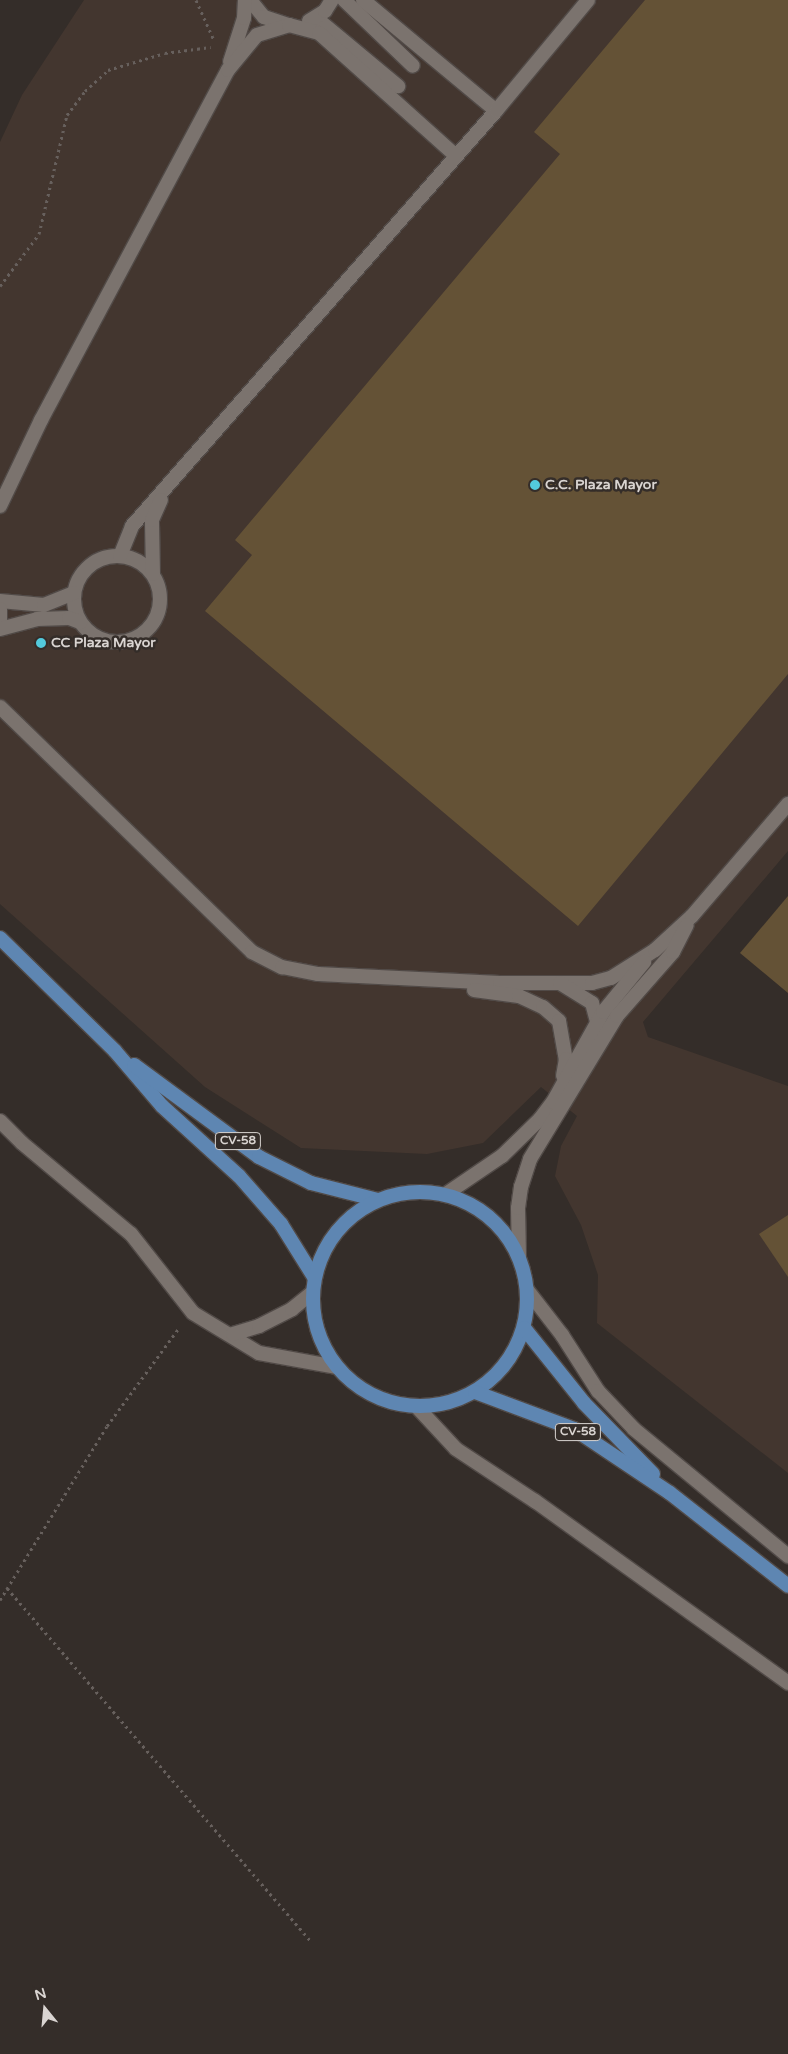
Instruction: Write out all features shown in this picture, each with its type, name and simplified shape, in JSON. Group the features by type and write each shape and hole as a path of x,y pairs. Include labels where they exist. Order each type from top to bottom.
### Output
{"main road":[{"name":"CV-58","path":"0,938 115,1051 162,1106 239,1176 281,1224 314,1277"},
{"name":"CV-58","path":"115,1051 259,1157 311,1183 378,1200"},
{"name":"CV-58","path":"412,1191 446,1194 476,1207 496,1223 519,1256 528,1291 524,1328 513,1353 502,1368 475,1392 447,1404 417,1407 386,1402 366,1392 336,1367 322,1345 313,1320 312,1293 314,1277 332,1238 348,1218 378,1200 412,1191"},
{"name":"CV-58","path":"524,1328 584,1403 670,1493"},
{"name":"CV-58","path":"475,1392 574,1429 670,1493 788,1586"}],"street":[{"path":"0,506 22,458 228,70 244,18 245,0"},
{"path":"250,0 264,17 318,33 456,156"},
{"path":"228,70 258,35 316,18 332,0"},
{"path":"344,0 413,66"},
{"path":"363,0 496,111"},
{"path":"120,556 132,526 496,111 588,0"},
{"path":"316,18 398,86"},
{"path":"0,492 22,458"},
{"path":"153,574 152,520 166,488"},
{"path":"120,556 144,564 153,574 158,584 160,607 150,628 141,636 131,640 108,642 87,631 80,622 74,593 85,570 95,562 120,556"},
{"path":"0,601 44,605 74,593"},
{"path":"0,609 0,625"},
{"path":"0,629 37,619 80,622"},
{"path":"0,707 252,952 282,967 318,974 427,982 592,983 611,978 654,950 692,916 788,804"},
{"path":"519,1256 518,1208 521,1186 530,1159 617,1016 673,952 692,916"},
{"path":"446,1194 502,1156 540,1118 597,1022 654,950"},
{"path":"427,982 519,996 543,1007 559,1021 564,1040 566,1059 561,1084"},
{"path":"559,983 592,1003 602,1041"},
{"path":"0,1121 22,1143 131,1234 194,1313 233,1334 259,1353 336,1367"},
{"path":"528,1291 562,1335 598,1391 634,1429 788,1556"},
{"path":"233,1334 268,1322 312,1293"},
{"path":"417,1407 456,1448 788,1683"}],"path":[{"path":"0,286 39,234 66,115 85,91 108,70 165,53 217,46 196,0"},
{"path":"0,1600 107,1426 177,1330 194,1313"},
{"path":"7,1588 311,1942"}],"shaded area":[{"path":"84,0 788,0 788,851 643,1022 648,1037 788,1086 788,1473 597,1323 598,1275 581,1225 555,1176 561,1146 577,1116 541,1087 483,1143 427,1154 301,1148 205,1087 0,904 0,142 22,95"}],"building":[{"name":"C.C. Plaza Mayor","path":"645,0 788,0 788,674 578,926 205,611 252,555 235,540 560,154 534,132"},
{"path":"788,896 788,993 740,953"},
{"path":"788,1215 788,1277 759,1234"}],"place":[{"name":"C.C. Plaza Mayor","path":"535,485"},
{"name":"CC Plaza Mayor","path":"41,643"}]}
